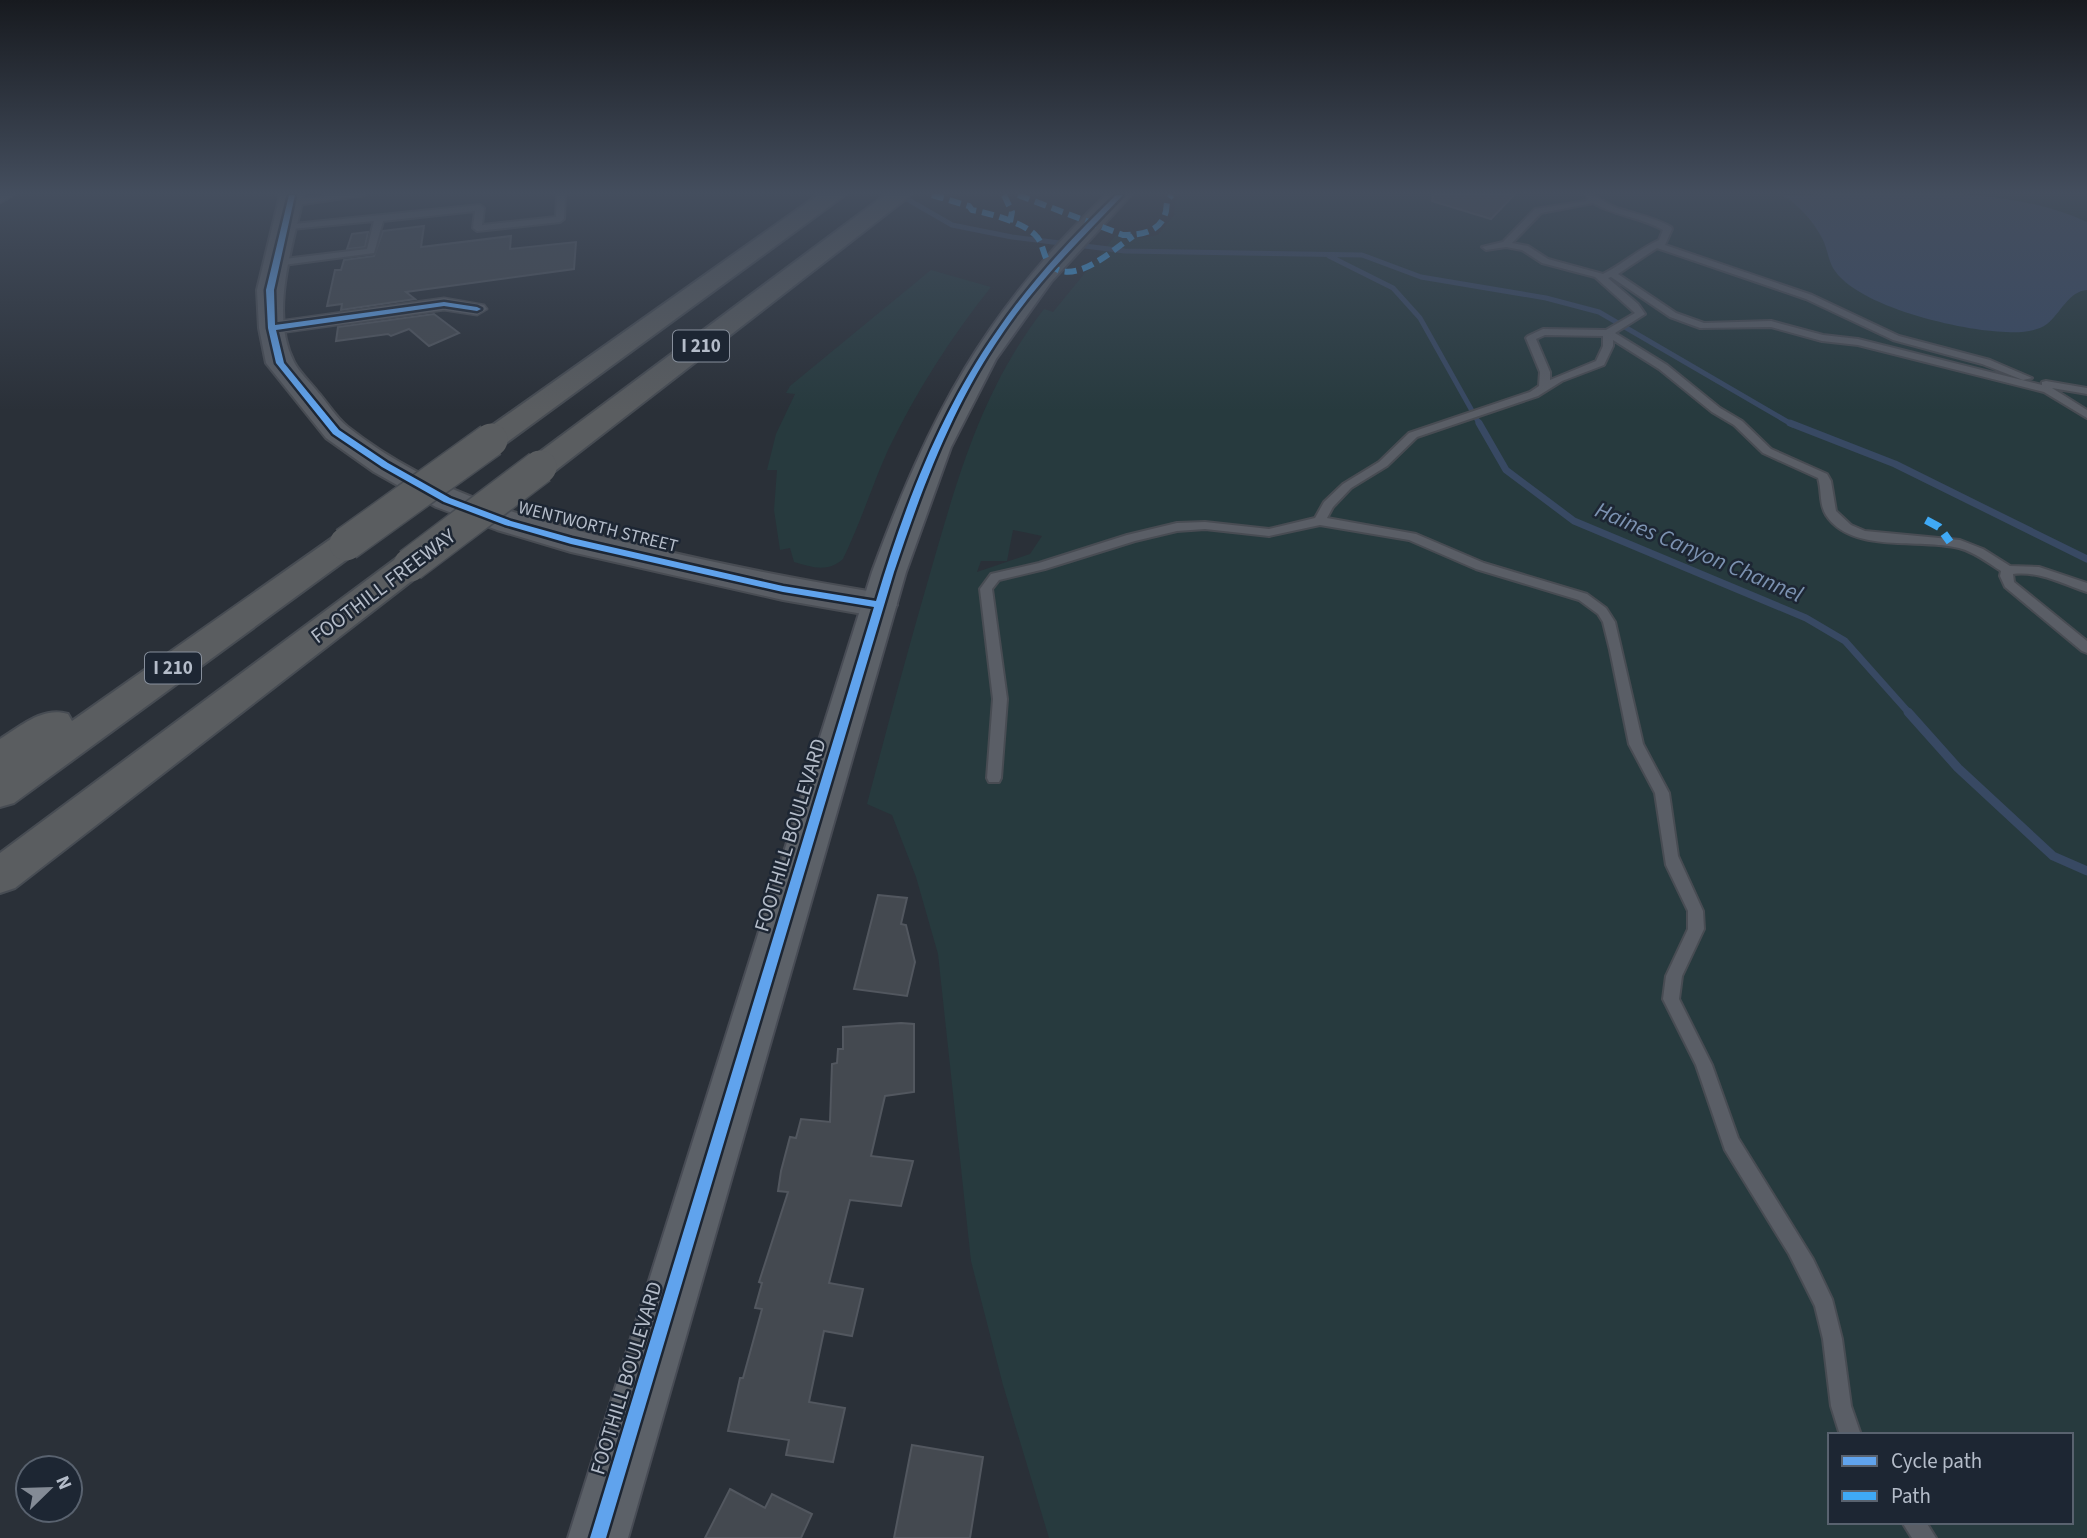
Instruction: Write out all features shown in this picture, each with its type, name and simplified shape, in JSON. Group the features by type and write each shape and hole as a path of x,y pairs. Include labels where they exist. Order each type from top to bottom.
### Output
{"highway":[{"name":"I 210","path":"0,792 734,267"},
{"name":"FOOTHILL FREEWAY","path":"0,876 804,267"},
{"path":"0,758 346,544"},
{"path":"0,888 186,735"}],"main road":[{"name":"WENTWORTH STREET","path":"275,267 270,290 272,328 280,363 336,432 385,465 447,500 508,523 572,541 783,589 880,605"},
{"name":"FOOTHILL BOULEVARD","path":"598,1538 880,605 926,470 950,418 999,332 1049,267"}],"street":[{"path":"272,328 444,304 477,309"}],"lane":[{"path":"1567,267 1598,275 1612,274 1622,267"},
{"path":"1721,267 1809,297 1896,338 1986,362 2048,385 2087,391"},
{"path":"1612,274 1673,315 1695,324 1718,327 1771,324 1822,338 1858,342 2048,390 2087,415"},
{"path":"1544,386 1545,372 1531,338 1552,332 1608,333 1640,314 1598,275"},
{"path":"1320,521 1328,505 1347,486 1383,464 1402,443 1423,430 1534,394 1544,386 1600,363 1608,345 1608,333"},
{"path":"1608,333 1663,367 1716,410 1746,429 1767,451 1822,477 1827,484 1825,501 1832,515 1842,522 1885,539 1964,545 2008,570 2034,569 2087,588"},
{"path":"994,778 1000,699 986,589 995,577 1041,568 1103,546 1176,527 1204,524 1266,533 1320,521 1412,537 1480,566 1583,597 1602,611 1609,622 1631,711 1634,738 1661,790 1668,815 1671,856 1696,910 1698,923 1676,964 1671,999 1702,1061 1720,1121 1735,1153 1781,1222 1810,1271 1825,1305 1835,1338 1841,1412 1849,1433"},
{"path":"2008,570 2006,576 2009,584 2087,648"}],"green space":[{"path":"1090,267 2087,267 2087,1538 1049,1538 1003,1385 971,1261 938,954 916,877 892,815 867,804 913,634 973,437 1003,371 1022,340 1044,309 1053,312","holes":["1013,530 1042,536 1030,554 977,572 981,561 1007,561"]},
{"path":"931,270 991,287 948,345 910,407 888,450 843,559 825,567 794,562 790,548 780,550 774,510 777,470 767,470 776,434 795,394 786,393 790,386"}],"water":[{"path":"2087,267 2087,290 2075,294 2052,320 2038,329 1987,331 1938,322 1887,305 1845,282 1833,268"}],"building":[{"path":"342,267 574,267 574,269 406,292 415,299 341,310 342,304 327,306 335,270 341,270"},
{"path":"434,314 459,333 429,346 409,329 391,336 388,334 336,341 338,327"},
{"path":"878,895 907,898 901,924 906,925 915,962 907,996 854,989"},
{"path":"914,1024 914,1092 885,1096 871,1156 913,1161 901,1206 850,1200 829,1283 863,1289 852,1336 824,1331 809,1402 845,1408 833,1462 786,1455 789,1440 728,1431 740,1378 743,1378 762,1309 755,1308 762,1283 759,1282 788,1192 778,1191 790,1137 796,1138 801,1119 830,1122 832,1064 837,1063 838,1049 843,1049 843,1027"},
{"path":"912,1445 983,1457 970,1538 894,1538"},
{"path":"730,1489 765,1508 772,1494 812,1514 801,1538 705,1538"}],"waterway":[{"name":"Haines Canyon Channel","path":"1351,267 1393,288 1420,318 1480,425"},
{"name":"Haines Canyon Channel","path":"1394,267 1421,277 1546,298 1599,312 1793,425"},
{"name":"Haines Canyon Channel","path":"1479,423 1506,470 1574,521 1806,618 1845,641 1910,714"},
{"name":"Haines Canyon Channel","path":"1790,423 1895,464 2087,559"},
{"name":"Haines Canyon Channel","path":"1908,712 1958,768 2053,856 2087,871"}],"marked path":[{"path":"1053,267 1059,271 1087,267"},
{"path":"1926,520 1939,527 1950,542"}],"cycle path":[{"path":"275,267 270,290 272,328 280,363 336,432 385,465 447,500 508,523 571,541 783,589 880,605"},
{"path":"598,1538 889,572 911,509 936,447 965,388 1000,331 1051,267"},
{"path":"272,328 444,304 477,309"}]}
